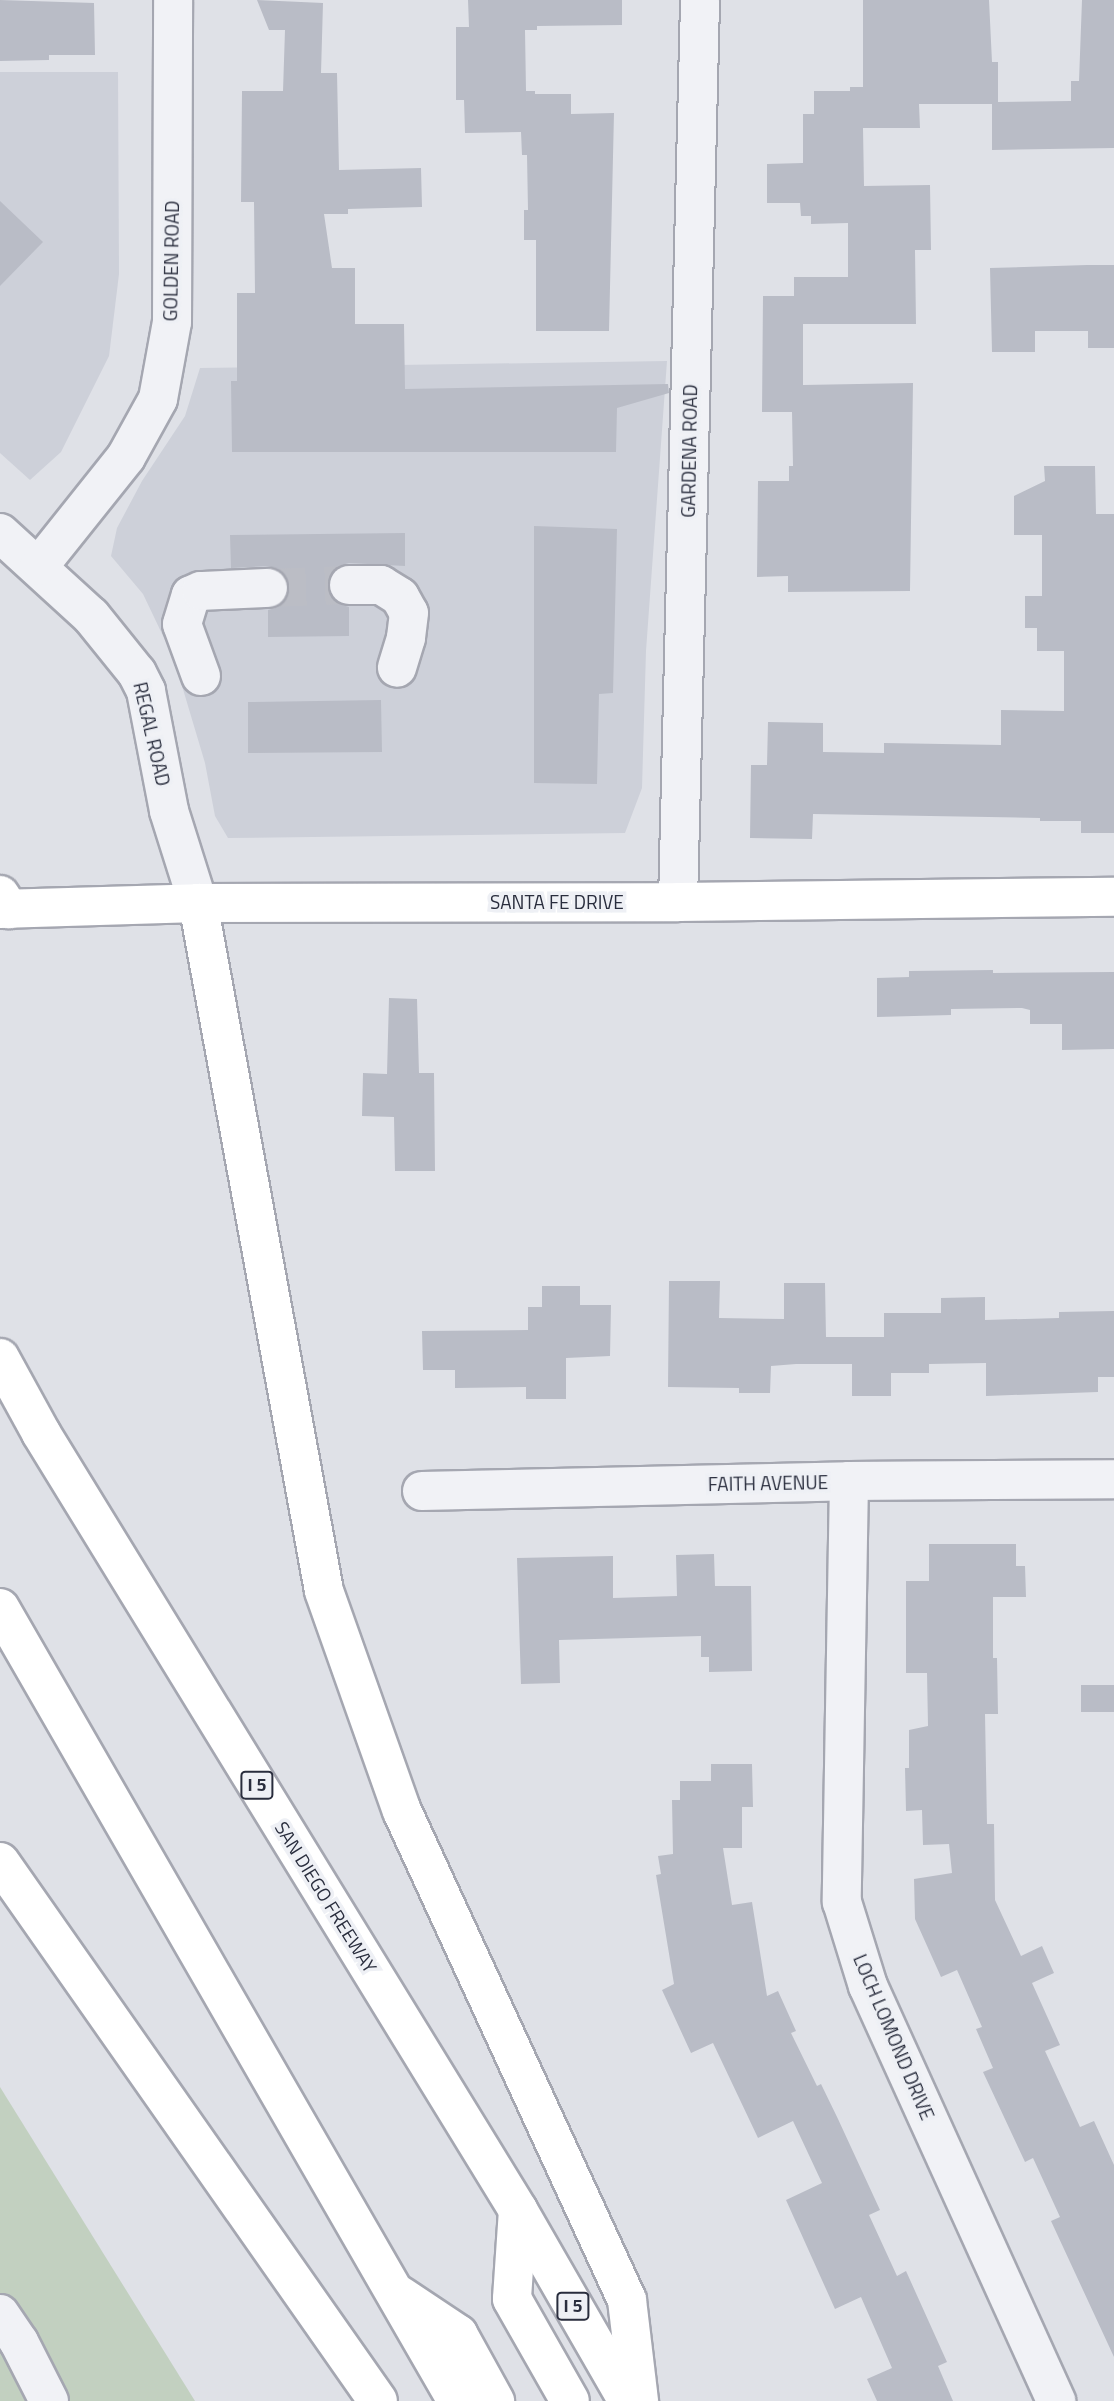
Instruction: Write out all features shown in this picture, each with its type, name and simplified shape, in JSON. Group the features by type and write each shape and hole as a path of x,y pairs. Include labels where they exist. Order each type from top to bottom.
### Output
{"main road":[{"name":"SANTA FE DRIVE","path":"3,904 678,902 1114,897"},
{"path":"198,903 324,1591 402,1811 627,2300 639,2401"},
{"name":"SAN DIEGO FREEWAY","path":"0,1358 41,1433 518,2210 628,2401"},
{"path":"0,1608 457,2401"},
{"path":"0,1862 378,2401"},
{"path":"518,2210 512,2299 570,2401"},
{"path":"393,2291 458,2334 495,2401"}],"street":[{"name":"GOLDEN ROAD","path":"39,566 125,457 158,398 172,322 173,0"},
{"name":"GARDENA ROAD","path":"678,902 700,0"},
{"name":"REGAL ROAD","path":"0,533 91,616 137,673 146,691 173,820 198,903"},
{"path":"349,586 381,586 400,597 405,605 409,613 406,638 397,668"},
{"path":"201,676 182,624 191,595 201,591 268,588"},
{"name":"FAITH AVENUE","path":"422,1491 849,1481 1114,1479"},
{"name":"LOCH LOMOND DRIVE","path":"849,1481 842,1902 868,1986 1056,2401"},
{"path":"0,2314 19,2342 49,2401"}],"shaded area":[{"path":"0,72 118,72 119,274 109,356 61,452 30,480 0,453"},
{"path":"667,361 646,651 642,788 625,833 228,838 215,816 205,763 174,659 143,594 111,556 117,528 142,481 185,416 200,368"}],"green space":[{"path":"0,2087 195,2401 0,2401"}],"building":[{"path":"0,0 94,3 95,55 49,55 49,60 0,61"},
{"path":"257,0 323,3 321,73 337,73 339,170 421,168 422,207 348,209 348,214 324,214 332,268 355,268 355,324 404,324 405,389 668,384 669,393 617,408 616,452 232,452 231,381 237,381 237,293 255,293 254,202 241,202 242,91 283,91 285,30 269,30"},
{"path":"468,0 622,0 622,25 537,26 537,30 525,30 526,91 535,91 535,94 571,94 571,114 614,113 609,331 536,331 536,240 524,240 524,210 528,210 527,155 522,155 521,132 465,133 464,100 456,100 456,27 469,27"},
{"path":"863,0 989,0 992,62 998,62 998,102 1071,101 1071,81 1079,81 1082,0 1114,0 1114,148 992,150 992,104 919,104 920,128 863,128 864,186 930,185 931,250 915,250 916,324 803,324 803,385 913,383 910,591 788,592 788,576 757,577 758,481 789,481 789,466 793,466 792,412 762,412 763,296 794,296 794,277 848,277 848,223 811,224 811,216 801,216 800,203 767,203 767,164 803,163 803,114 814,114 814,91 850,91 850,87 863,87"},
{"path":"0,201 43,242 0,286"},
{"path":"1114,265 1114,348 1088,348 1088,331 1035,331 1035,352 992,352 990,268"},
{"path":"1044,466 1095,466 1096,514 1114,514 1114,833 1081,833 1081,821 1040,821 1040,818 813,814 812,839 750,838 751,765 767,765 768,722 823,723 823,752 884,753 884,743 1001,745 1001,710 1064,711 1064,651 1037,651 1037,628 1025,628 1025,596 1042,596 1042,535 1014,535 1014,496 1045,481"},
{"path":"534,526 617,529 613,693 599,694 597,784 534,783"},
{"path":"405,533 405,566 349,563 338,566 330,575 327,586 330,596 339,604 349,607 349,636 268,637 268,610 279,607 287,599 290,588 287,577 279,569 268,566 231,568 230,535"},
{"path":"381,700 382,752 248,753 248,702"},
{"path":"993,970 993,973 1114,972 1114,1049 1062,1050 1062,1024 1030,1024 1030,1010 1022,1008 951,1009 951,1015 877,1017 877,978 909,977 909,971"},
{"path":"389,998 417,999 419,1073 434,1073 435,1171 395,1171 394,1117 362,1116 363,1073 387,1074"},
{"path":"669,1281 720,1281 719,1318 784,1319 784,1283 825,1283 826,1337 884,1337 884,1313 941,1313 941,1298 985,1297 985,1320 1059,1318 1059,1312 1114,1311 1114,1377 1098,1377 1098,1392 986,1396 986,1363 929,1364 929,1373 891,1373 891,1396 852,1396 852,1364 796,1364 771,1366 770,1393 739,1393 739,1388 668,1387"},
{"path":"542,1286 580,1286 580,1305 611,1305 610,1356 566,1358 566,1399 526,1399 526,1387 455,1388 455,1370 423,1370 422,1331 528,1330 528,1307 542,1307"},
{"path":"929,1544 1016,1544 1016,1566 1025,1566 1026,1597 993,1597 993,1658 997,1658 998,1714 985,1714 987,1824 994,1824 995,1900 1021,1956 1042,1946 1054,1973 1032,1983 1060,2045 1045,2051 1080,2127 1094,2121 1114,2165 1114,2357 1051,2221 1060,2217 1033,2158 1025,2162 983,2072 993,2068 976,2029 982,2027 957,1970 941,1977 915,1919 914,1879 952,1873 949,1844 923,1845 922,1810 906,1811 905,1768 909,1768 909,1730 928,1726 927,1673 906,1673 906,1581 929,1581"},
{"path":"714,1554 715,1586 751,1586 752,1671 709,1672 709,1657 701,1657 701,1636 559,1640 560,1683 521,1684 517,1558 613,1556 613,1598 677,1596 676,1555"},
{"path":"1081,1685 1114,1685 1114,1712 1081,1712"},
{"path":"711,1764 752,1764 753,1807 742,1807 742,1848 723,1848 732,1905 752,1902 767,1996 778,1991 796,2031 791,2033 817,2086 821,2084 880,2210 869,2215 897,2276 906,2271 947,2362 938,2366 953,2401 877,2401 867,2379 892,2368 861,2297 835,2309 786,2200 822,2183 793,2121 758,2138 713,2043 691,2053 662,1990 674,1984 656,1875 661,1874 658,1856 673,1854 672,1800 680,1800 680,1781 711,1781"}],"tunnel":[{"path":"268,588 349,585"}]}
